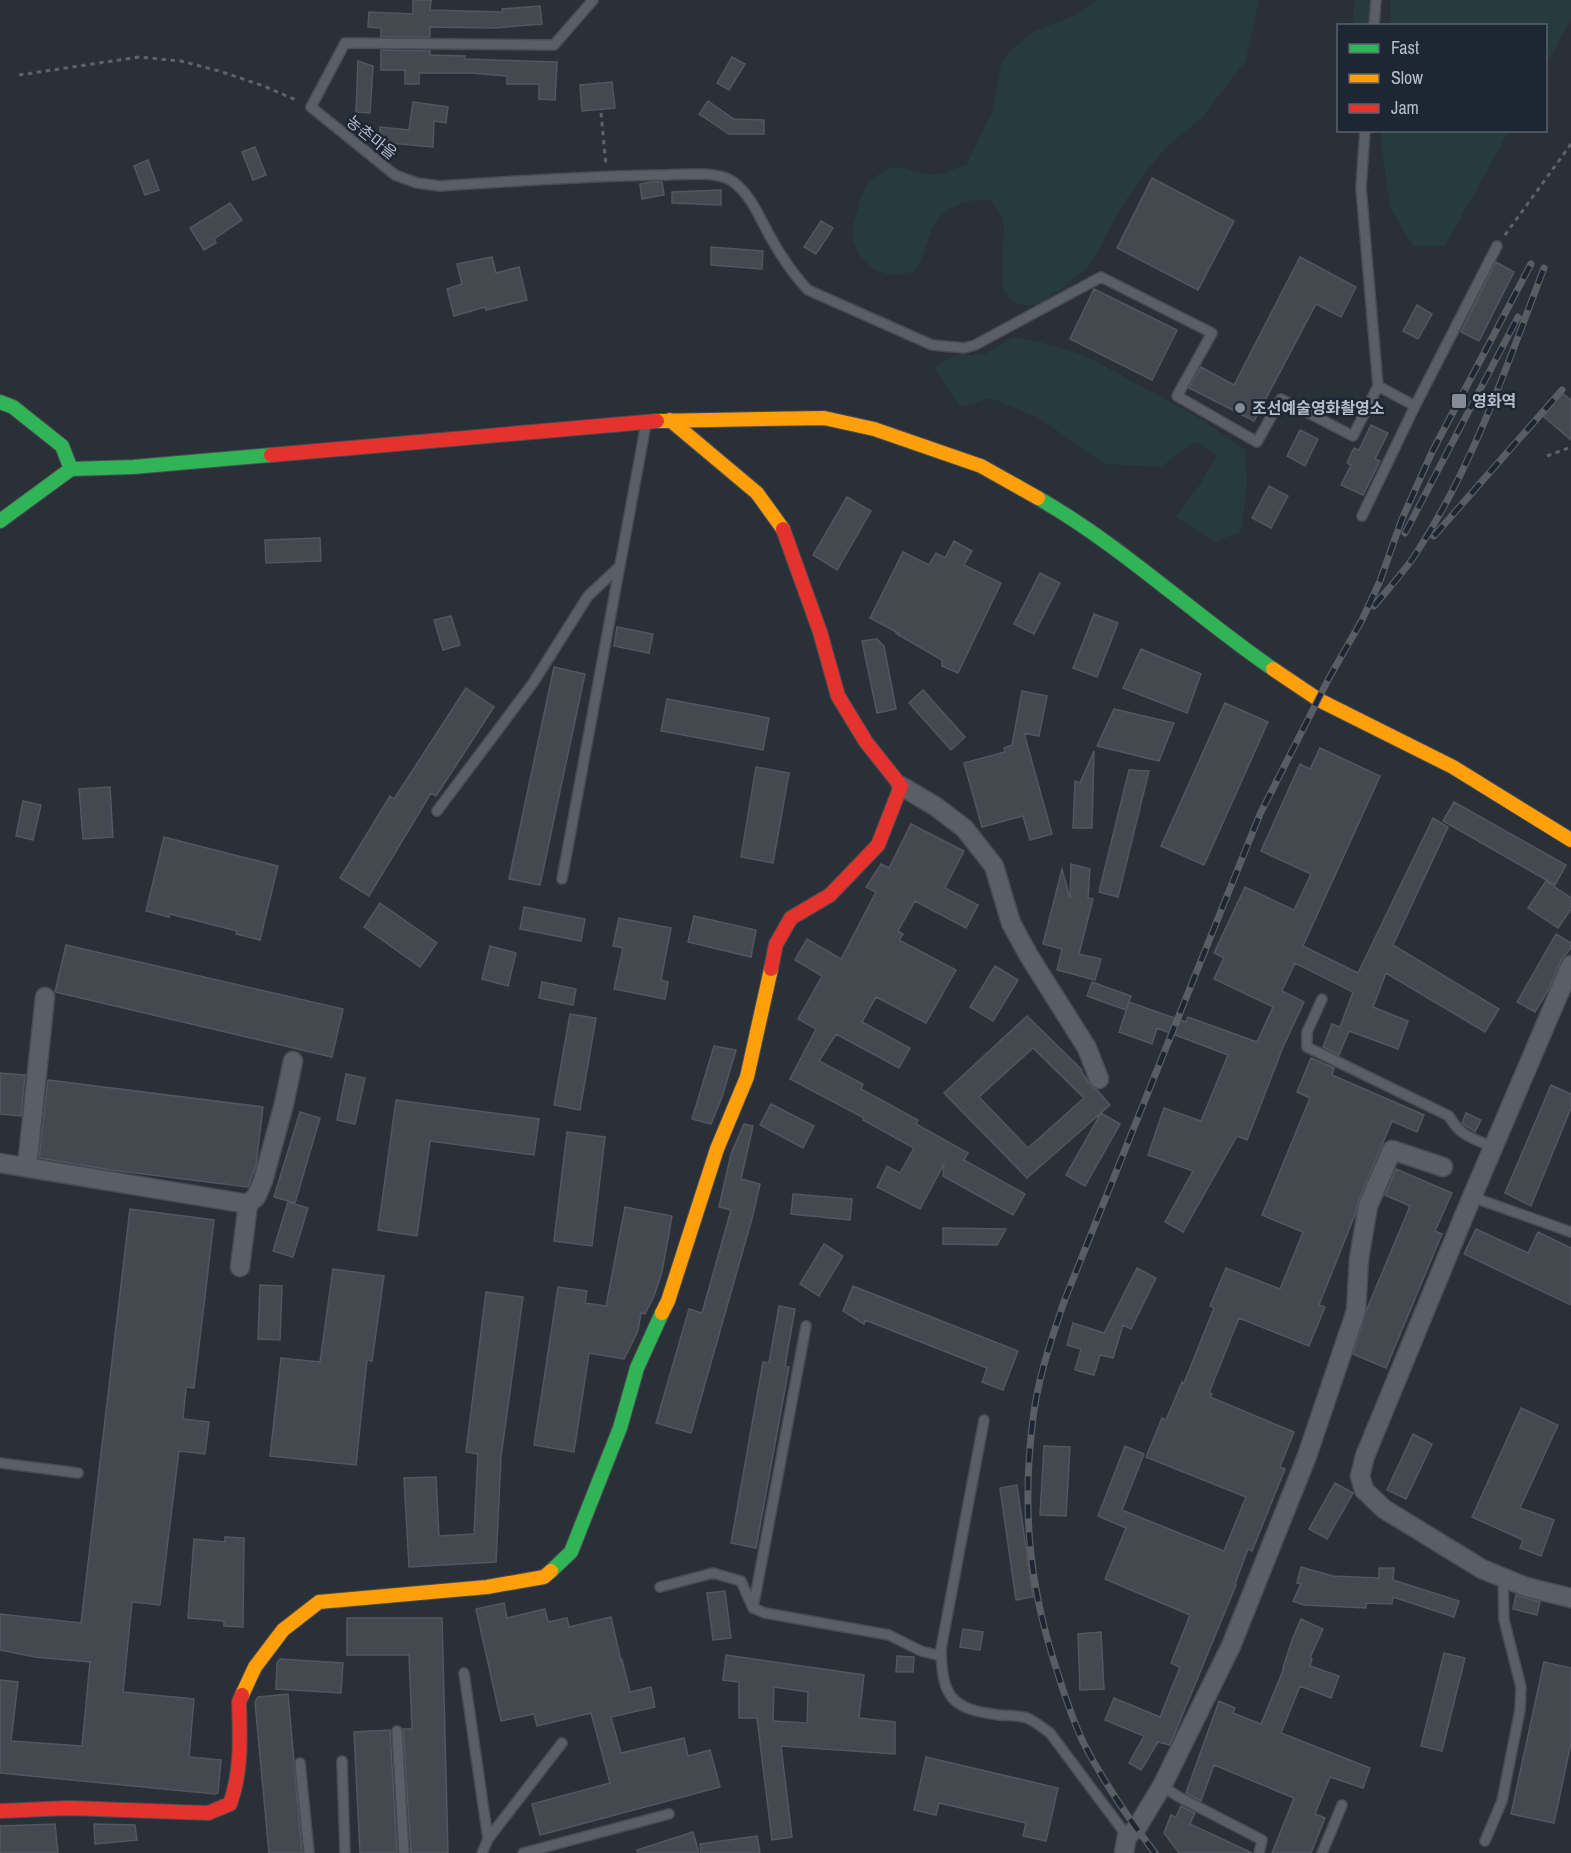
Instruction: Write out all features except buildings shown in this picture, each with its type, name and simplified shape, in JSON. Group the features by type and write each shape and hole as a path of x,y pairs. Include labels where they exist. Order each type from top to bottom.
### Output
{"street":[{"path":"0,402 13,407 62,446 71,469"},
{"path":"0,521 71,469 133,467 669,420 824,418 874,429 981,466 1055,508 1129,560 1231,640 1319,700 1453,767 1571,840"},
{"path":"669,420 757,494 782,526 820,632 838,696 866,742 901,786 935,806 964,828 994,866 1011,923 1087,1048 1099,1079"},
{"path":"0,1812 69,1808 208,1813 231,1804 236,1787 240,1754 239,1702 255,1667 284,1630 319,1602 487,1587 544,1577 571,1552 620,1428 637,1368 668,1301 717,1149 747,1077 776,944 791,918 830,895 878,845 901,786"},
{"path":"1571,965 1365,1456 1360,1476 1364,1490 1384,1509 1482,1569 1526,1587 1571,1598"},
{"path":"27,1167 45,997"},
{"path":"240,1267 248,1204 256,1197 263,1181 293,1061"},
{"path":"1125,1844 1137,1829 1162,1786 1231,1646 1307,1456 1356,1311 1359,1259 1368,1206 1392,1150 1443,1167"},
{"path":"0,1162 248,1204"}],"lane":[{"path":"311,107 345,43 554,45 593,0"},
{"path":"1374,24 1376,0"},
{"name":"농촌마을","path":"311,107 395,176 417,183 440,186 607,176 694,174 724,177 733,182 746,195 797,279 808,290 932,345 964,348 975,345 1101,277 1212,333 1176,396 1257,442 1281,399 1353,436 1378,386"},
{"path":"1365,132 1361,189 1378,386 1414,406"},
{"path":"1362,516 1414,406 1497,246"},
{"path":"562,879 647,422"},
{"path":"437,811 533,684 588,596 619,567"},
{"path":"1322,999 1307,1032 1307,1047 1449,1116 1456,1128 1465,1135 1493,1147"},
{"path":"1472,1197 1571,1232"},
{"path":"753,1608 806,1326"},
{"path":"984,1420 941,1656 941,1670 948,1694 960,1705 982,1713 1025,1718 1050,1733 1125,1844"},
{"path":"0,1463 78,1473"},
{"path":"660,1587 713,1573 741,1581 753,1608 765,1613 889,1635 921,1651 941,1656"},
{"path":"1485,1841 1502,1801 1520,1710 1521,1687 1504,1620 1503,1578"},
{"path":"464,1673 488,1839"},
{"path":"397,1731 404,1853"},
{"path":"482,1853 488,1839 562,1743"},
{"path":"342,1761 345,1853"},
{"path":"300,1763 309,1853"},
{"path":"1162,1786 1262,1840 1259,1853"},
{"path":"1322,1853 1342,1805"},
{"path":"522,1853 669,1814"}],"path":[{"path":"19,75 140,57 181,61 264,86 311,107"},
{"path":"601,113 607,176"},
{"path":"1497,246 1571,144"},
{"path":"1547,456 1571,447"}],"green space":[{"path":"1097,0 1259,0 1246,60 1201,119 1167,146 1149,168 1123,204 1086,268 1041,305 1012,302 1003,289 1004,228 1000,213 991,201 982,200 960,204 941,216 931,232 915,271 891,275 874,269 868,264 858,252 852,231 862,195 868,184 883,171 891,168 904,168 936,175 967,164 993,110 1001,65 1009,53 1032,32 1073,16"},
{"path":"1354,0 1372,0 1371,24 1353,24"},
{"path":"1391,0 1571,0 1571,18 1547,63 1547,24 1390,24"},
{"path":"1382,132 1508,132 1445,246 1413,246 1390,208 1381,141"},
{"path":"1013,337 1084,355 1199,418 1245,450 1247,483 1241,531 1216,542 1176,517 1199,486 1217,455 1195,442 1161,467 1105,464 1039,418 990,398 960,407 934,368 955,355 983,355"}],"railway":[{"path":"1155,1853 1116,1799 1083,1742 1063,1691 1048,1643 1035,1582 1028,1522 1029,1459 1034,1411 1041,1378 1065,1299 1260,814 1329,678 1362,620 1380,581 1402,519 1432,452 1531,264"},
{"path":"1374,606 1412,559 1456,484 1503,377 1544,268"},
{"path":"1405,533 1518,317"},
{"path":"1434,536 1562,390"}],"traffic: fast":[{"path":"0,402 13,407 62,446 71,469 133,467 271,455"},
{"path":"0,521 71,469"},
{"path":"1038,498 1099,537 1273,669"},
{"path":"551,1571 571,1552 620,1428 637,1368 662,1313"}],"traffic: slow":[{"path":"657,421 824,418 874,429 981,466 1038,498"},
{"path":"670,420 757,493 783,529"},
{"path":"1273,669 1319,700 1453,767 1571,840"},
{"path":"662,1313 668,1301 717,1149 747,1077 771,969"},
{"path":"242,1695 255,1667 283,1630 319,1602 487,1587 544,1577 551,1571"}],"traffic: jam":[{"path":"271,455 657,421"},
{"path":"771,969 776,944 791,918 830,895 878,845 901,786 866,742 838,696 820,632 783,529"},
{"path":"0,1811 69,1808 208,1813 230,1804 237,1779 240,1741 239,1702 242,1695"}],"place":[{"name":"영화역","path":"1459,401"},
{"name":"조선예술영화촬영소","path":"1240,408"}]}
